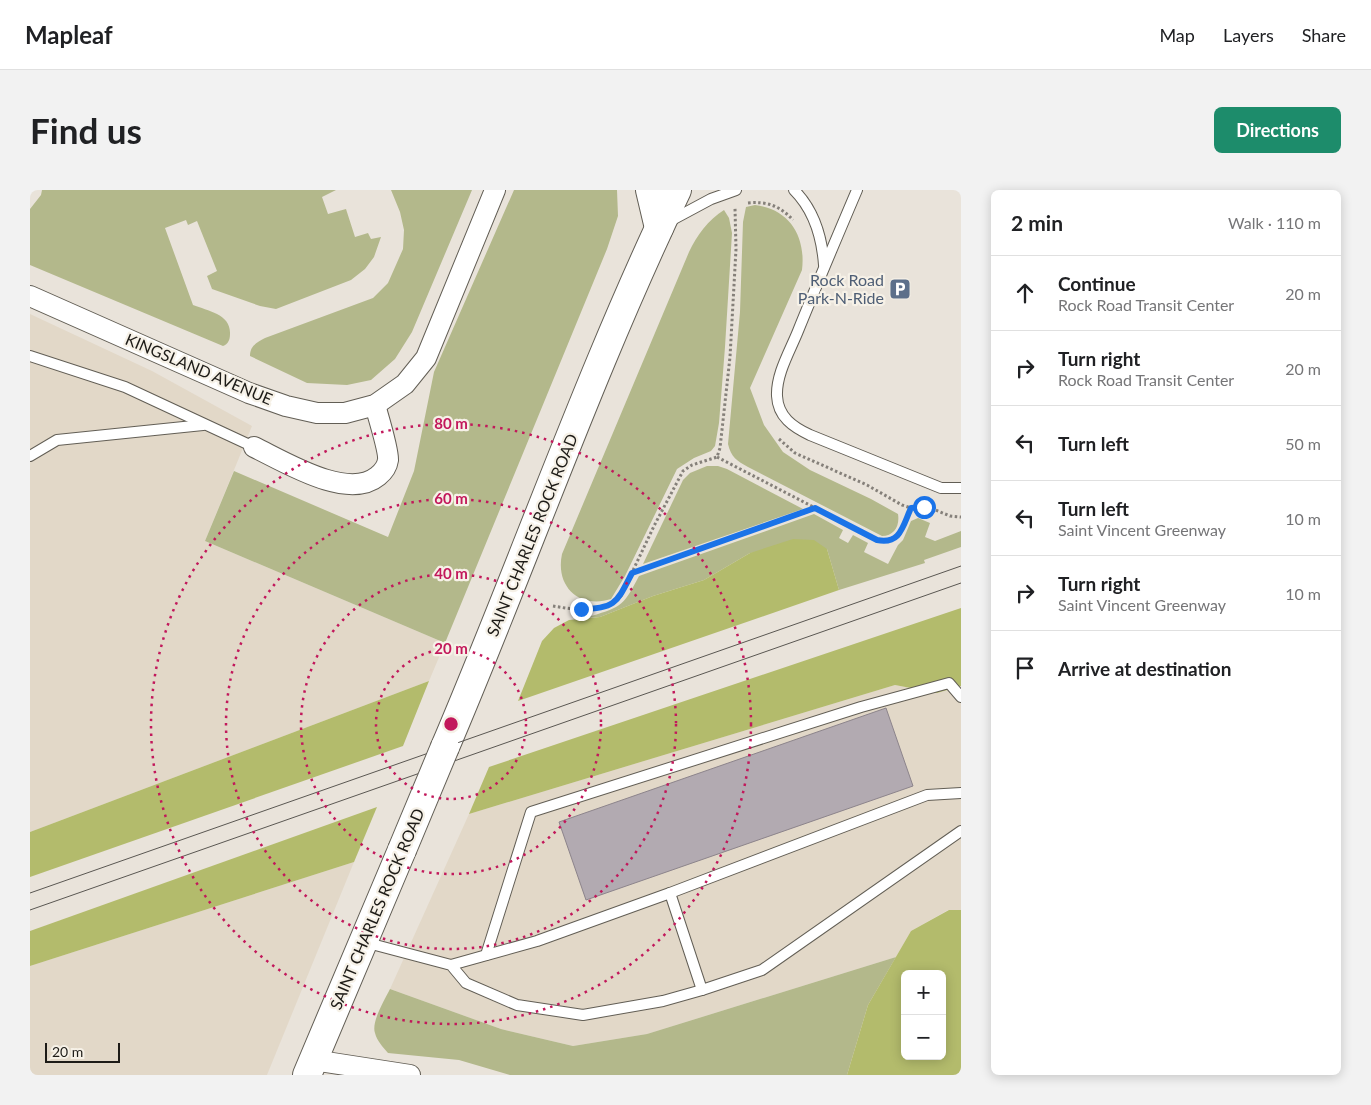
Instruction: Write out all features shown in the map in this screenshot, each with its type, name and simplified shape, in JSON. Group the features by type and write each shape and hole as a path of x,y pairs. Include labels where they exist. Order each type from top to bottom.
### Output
{"main road":[{"path":"650,190 659,228"},
{"name":"SAINT CHARLES ROCK ROAD","path":"310,1068 481,662 605,353 677,190"}],"street":[{"name":"KINGSLAND AVENUE","path":"30,296 249,392 286,406 317,412 346,413 375,405 405,384 426,358 495,190"},
{"path":"254,447 328,482 353,485 372,481 385,469 388,460 375,405"},
{"path":"310,1068 410,1075"}],"lane":[{"path":"659,228 703,202 736,190"},
{"path":"794,190 804,200 811,213 823,252 824,268"},
{"path":"857,190 778,381 777,398 781,411 792,426 810,435 941,488 961,488"},
{"path":"30,356 126,387 254,447"},
{"path":"30,456 57,440 204,425"},
{"path":"486,955 531,812 861,707 949,683 961,697"},
{"path":"363,942 451,965 537,941 670,893 927,795 961,793"},
{"path":"451,965 466,983 517,1005 583,1015 663,1001 762,970 961,831"},
{"path":"670,893 702,990"}],"path":[{"path":"744,203 762,202 780,208 797,225"},
{"path":"553,606 581,609 604,608 613,604 621,596 654,526 683,471 692,465 716,456 720,448 730,358 736,249 734,205"},
{"path":"776,435 795,453 867,485 902,505 911,508 933,509 950,516 961,517"},
{"path":"716,456 877,540 886,542 897,537 911,508"},
{"path":"631,574 815,508"}],"shaded area":[{"path":"30,314 152,371 252,426 205,541 445,643 429,681 30,832"},
{"path":"895,685 937,693 961,686 961,910 948,910 911,931 896,957 647,1034 573,1046 501,1029 390,989 469,814"},
{"path":"354,862 267,1075 30,1075 30,966"}],"green space":[{"path":"42,190 336,190 322,197 328,214 346,209 355,237 368,233 371,239 381,237 374,257 365,269 351,280 276,309 260,306 212,289 207,276 217,271 197,221 188,225 186,220 165,228 193,305 218,314 227,322 230,338 223,346 30,265 30,209 41,195"},
{"path":"391,190 472,190 412,332 395,359 371,380 347,385 307,383 250,356 254,345 265,338 373,298 388,283 403,249 404,230 400,212"},
{"path":"514,190 617,190 618,216 607,249 445,643 205,541 234,471 388,537 414,471 434,372"},
{"path":"755,205 778,212 786,219 798,236 803,258 802,270 750,388 764,425 783,452 810,470 898,514 895,530 886,536 882,536 748,467 735,458 729,448 740,312 743,222 746,207"},
{"path":"724,210 729,218 732,233 719,423 715,446 711,451 694,458 677,469 625,576 611,599 589,601 580,598 572,593 562,576 562,554 689,252 704,228"},
{"path":"707,466 718,466 727,469 803,509 643,564 683,480 690,473"},
{"path":"814,514 843,530 839,538 848,543 853,535 868,543 864,552 888,564 898,545 903,540 911,521 918,518 930,523 925,537 935,541 961,531 961,547 924,560 925,563 839,590 827,549 750,553 704,580 653,596 600,617 585,618 613,609 619,605 624,601 639,576"},
{"path":"793,539 814,540 827,549 839,590 518,701 542,641 554,628 569,620 600,617 653,596 704,580 750,553"},
{"path":"961,608 961,686 937,693 895,685 469,814 489,767"},
{"path":"429,681 403,746 30,877 30,832"},
{"path":"377,807 354,862 30,966 30,931"},
{"path":"949,910 961,910 961,1069 959,1075 847,1075 868,1005 911,931"},
{"path":"896,957 868,1005 847,1075 510,1075 459,1060 388,1053 377,1039 374,1028 379,1011 390,989 501,1029 573,1046 647,1034"}],"building":[{"path":"886,708 913,786 586,900 559,822"}],"tram line":[{"path":"30,893 961,566"},
{"path":"30,910 961,583"}],"place":[{"name":"Rock Road Park-N-Ride","path":"900,289"}],"route":[{"path":"581,609 604,608 613,604 621,596 632,573 815,508 877,540 886,542 897,537 911,508 924,507"}]}
